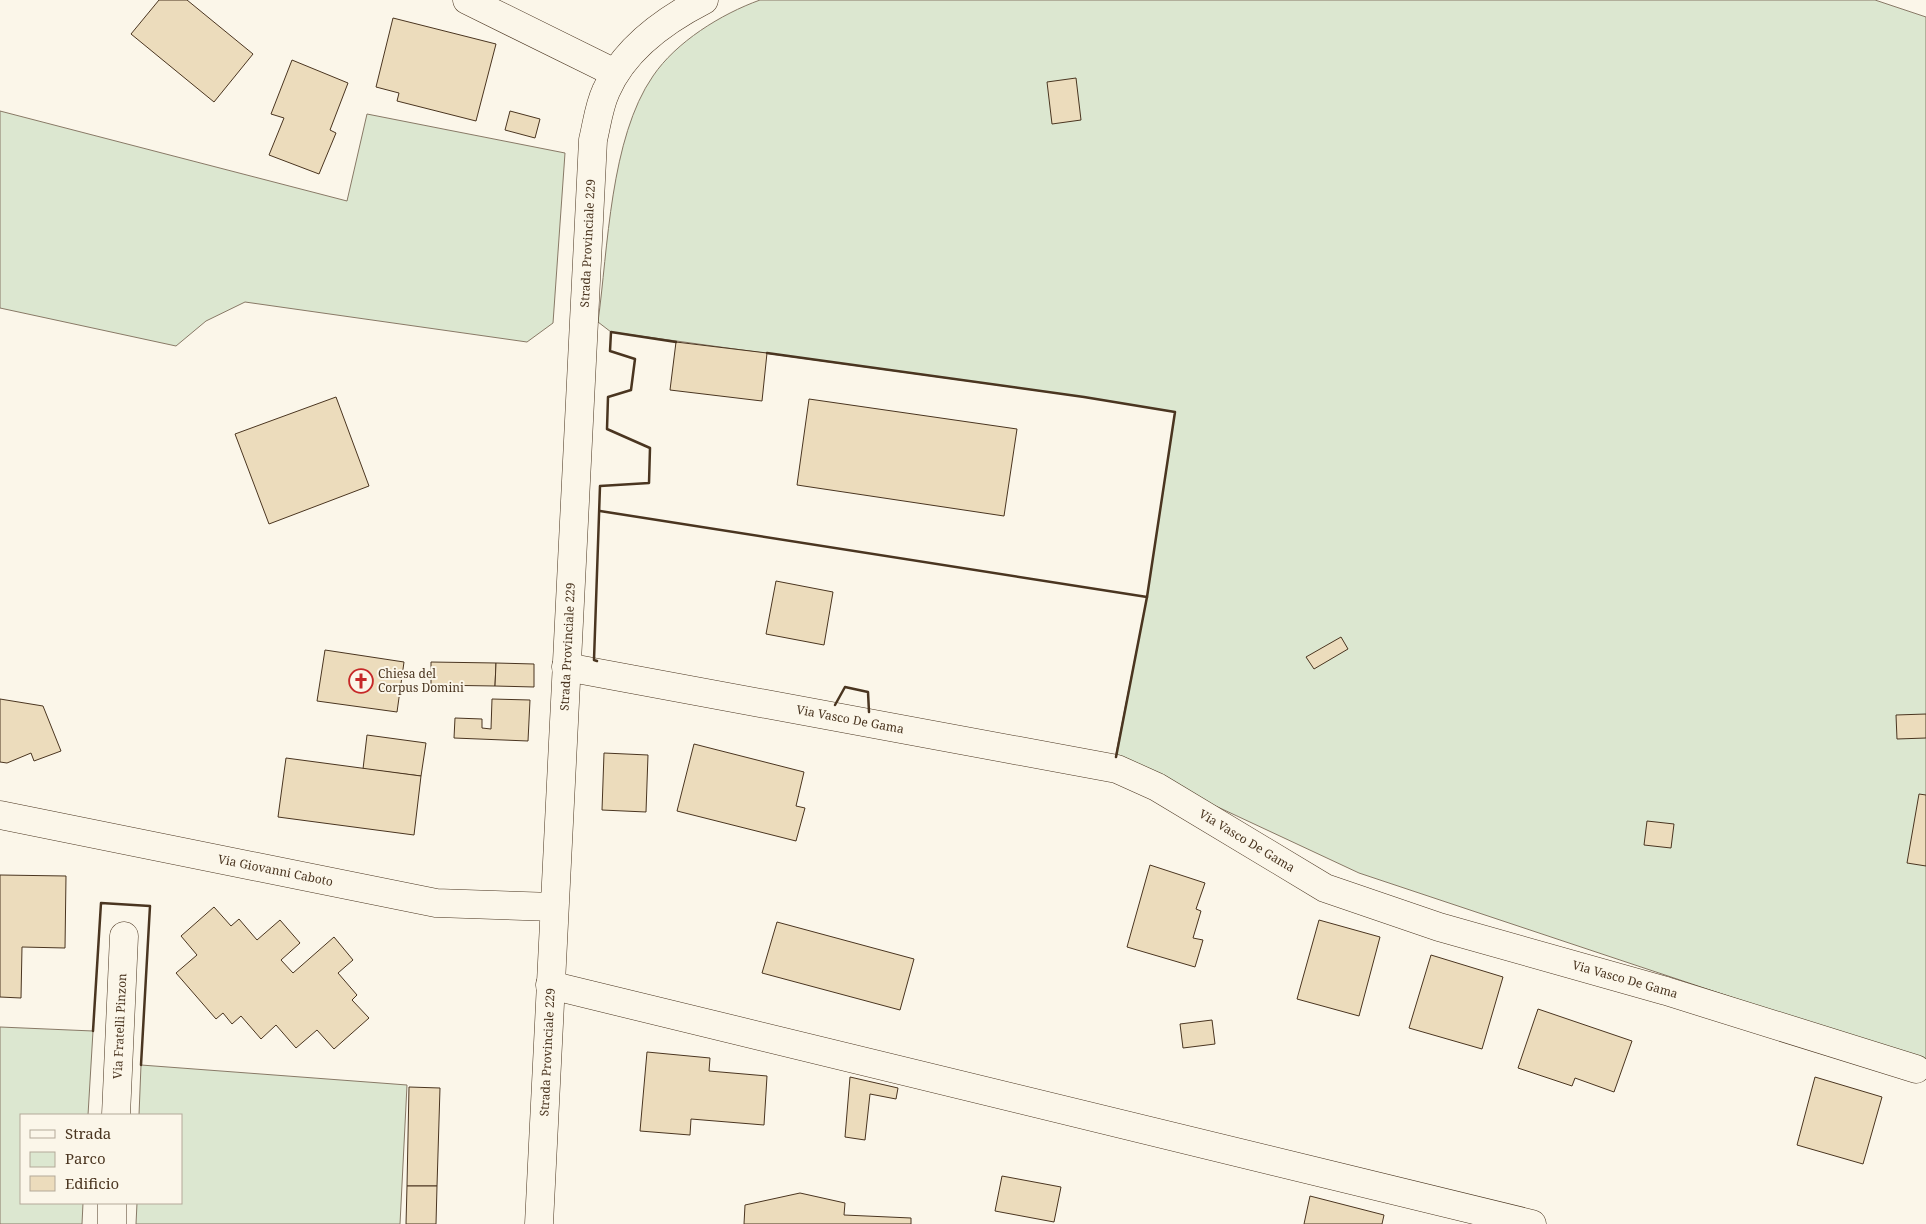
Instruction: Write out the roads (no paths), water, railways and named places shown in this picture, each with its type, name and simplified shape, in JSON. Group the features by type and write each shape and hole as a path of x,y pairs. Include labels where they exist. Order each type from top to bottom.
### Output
{"street":[{"path":"467,0 615,73"},
{"name":"Strada Provinciale 229","path":"539,1224 591,165 599,112 606,90 615,73 642,42 679,13 704,0"},
{"name":"Via Vasco De Gama","path":"566,667 1117,769 1157,787 1325,888 1438,927 1666,992 1916,1070"},
{"name":"Via Giovanni Caboto","path":"0,815 436,903 554,907"},
{"name":"Via Fratelli Pinzon","path":"116,1114 124,936"},
{"path":"550,985 1532,1224"},
{"path":"112,1204 112,1224"}],"place":[{"name":"Chiesa del Corpus Domini","path":"361,681"}]}
